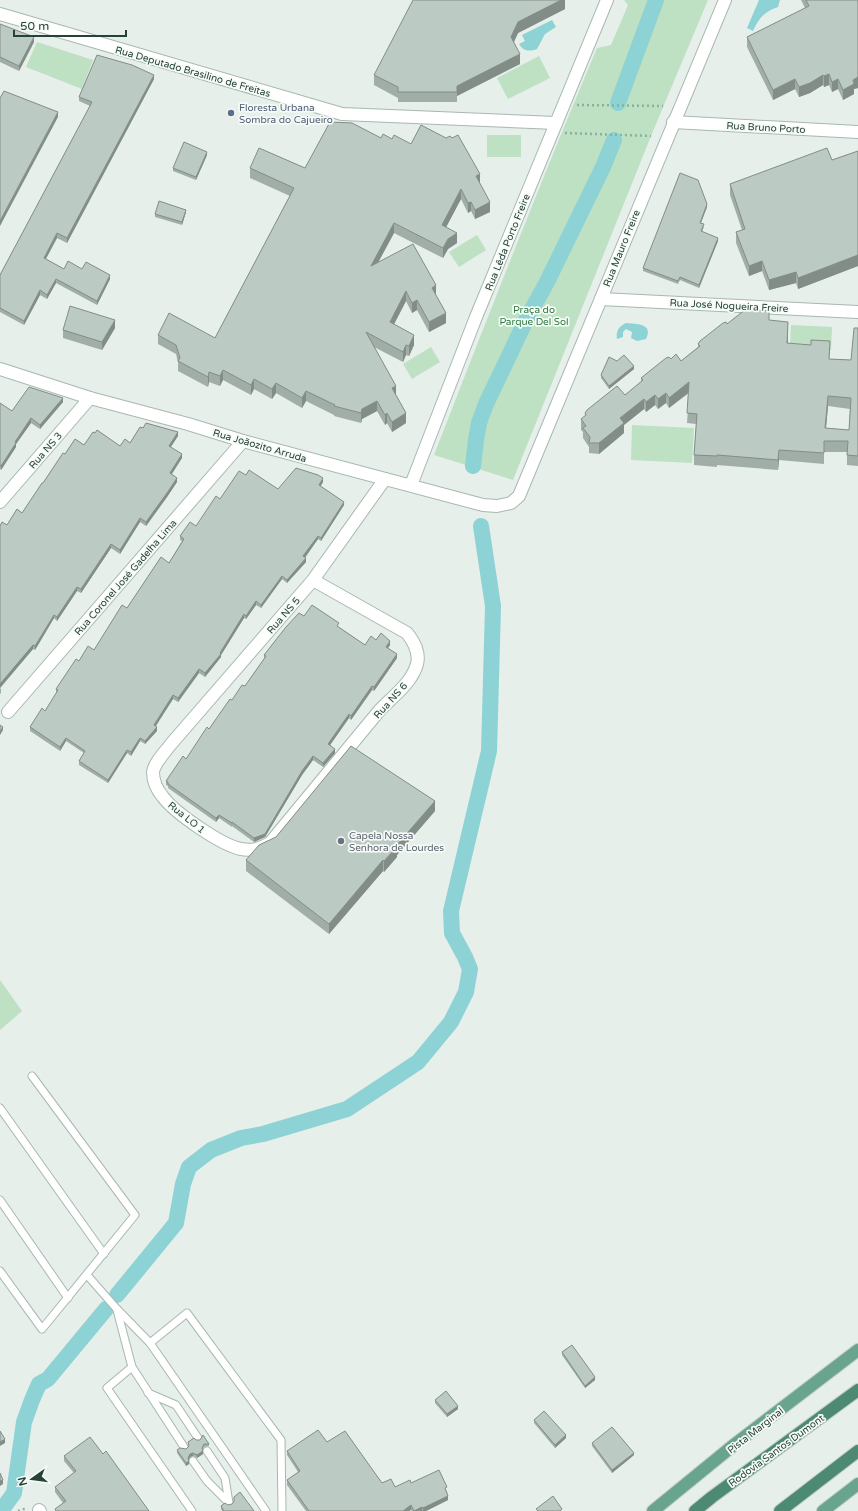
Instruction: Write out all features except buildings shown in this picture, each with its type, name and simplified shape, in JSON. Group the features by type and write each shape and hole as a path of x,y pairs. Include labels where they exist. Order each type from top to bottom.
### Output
{"highway":[{"name":"Rodovia Santos Dumont","path":"695,1511 858,1390"},
{"path":"780,1511 858,1451"}],"main road":[{"name":"Pista Marginal","path":"653,1511 742,1439 858,1350"},
{"path":"823,1511 858,1484"}],"street":[{"name":"Rua Lêda Porto Freire","path":"411,485 476,316 559,128 607,0"},
{"name":"Rua Mauro Freire","path":"519,496 725,0"},
{"name":"Rua Deputado Brasilino de Freitas","path":"0,14 342,114 559,128"},
{"name":"Rua Bruno Porto","path":"674,122 858,132"},
{"name":"Rua José Nogueira Freire","path":"601,299 858,312"},
{"name":"Rua Joãozito Arruda","path":"0,369 90,398 483,506 497,506 511,503 519,496"},
{"name":"Rua NS 3","path":"0,502 90,398"},
{"name":"Rua Coronel José Gadelha Lima","path":"8,712 243,441"},
{"name":"Rua NS 5","path":"171,744 313,580 385,479"},
{"name":"Rua NS 6","path":"270,843 381,709 410,677 418,660 415,643 407,633 313,580"},
{"name":"Rua LO 1","path":"171,744 153,770 154,781 163,798 213,838 240,848 251,850 261,848 270,843"}],"lane":[{"path":"0,1271 42,1330 135,1215 32,1076"},
{"path":"0,1108 104,1254"},
{"path":"0,1200 68,1298"},
{"path":"87,1275 150,1344 266,1511"},
{"path":"116,1308 132,1367 184,1447"},
{"path":"150,1344 187,1313 281,1440 282,1511"},
{"path":"132,1367 106,1388 192,1511"},
{"path":"148,1392 176,1405 198,1438"},
{"path":"193,1460 207,1481 229,1503 225,1478 207,1451"}],"path":[{"path":"574,105 663,106"},
{"path":"559,128 651,136"}],"green space":[{"name":"Praça do Parque Del Sol","path":"624,0 708,0 651,136 513,480 434,455 514,251 597,48 611,45 628,5"},
{"path":"37,42 93,60 82,89 26,67"},
{"path":"539,56 550,78 508,99 497,78"},
{"path":"487,135 521,135 521,157 487,157"},
{"path":"477,235 486,250 459,267 449,252"},
{"path":"791,325 832,327 831,350 790,347"},
{"path":"431,347 440,362 412,379 403,364"},
{"path":"632,425 694,428 692,463 631,460"},
{"path":"0,980 22,1011 0,1030"}],"water":[{"path":"759,0 780,0 778,7 762,16 757,22 753,31 747,28"},
{"path":"552,20 556,27 545,34 537,49 526,50 522,48 519,44 525,41 522,35"},
{"path":"626,323 639,324 646,327 648,334 646,339 637,341 631,338 632,332 626,329 623,332 623,337 617,339 618,330"}],"waterway":[{"path":"618,103 656,0"},
{"path":"473,466 479,423 486,404 526,320 547,282 603,167 614,140"},
{"path":"117,1295 176,1223 183,1184 189,1167 211,1150 241,1138 263,1134 347,1109 418,1062 451,1022 466,992 470,969 452,933 451,911 489,751 493,606 481,526"},
{"path":"1,1511 14,1493 24,1422 39,1384 48,1379 106,1309"}],"place":[{"name":"Floresta Urbana Sombra do Cajueiro","path":"231,113"},
{"name":"Capela Nossa Senhora de Lourdes","path":"341,841"}]}
